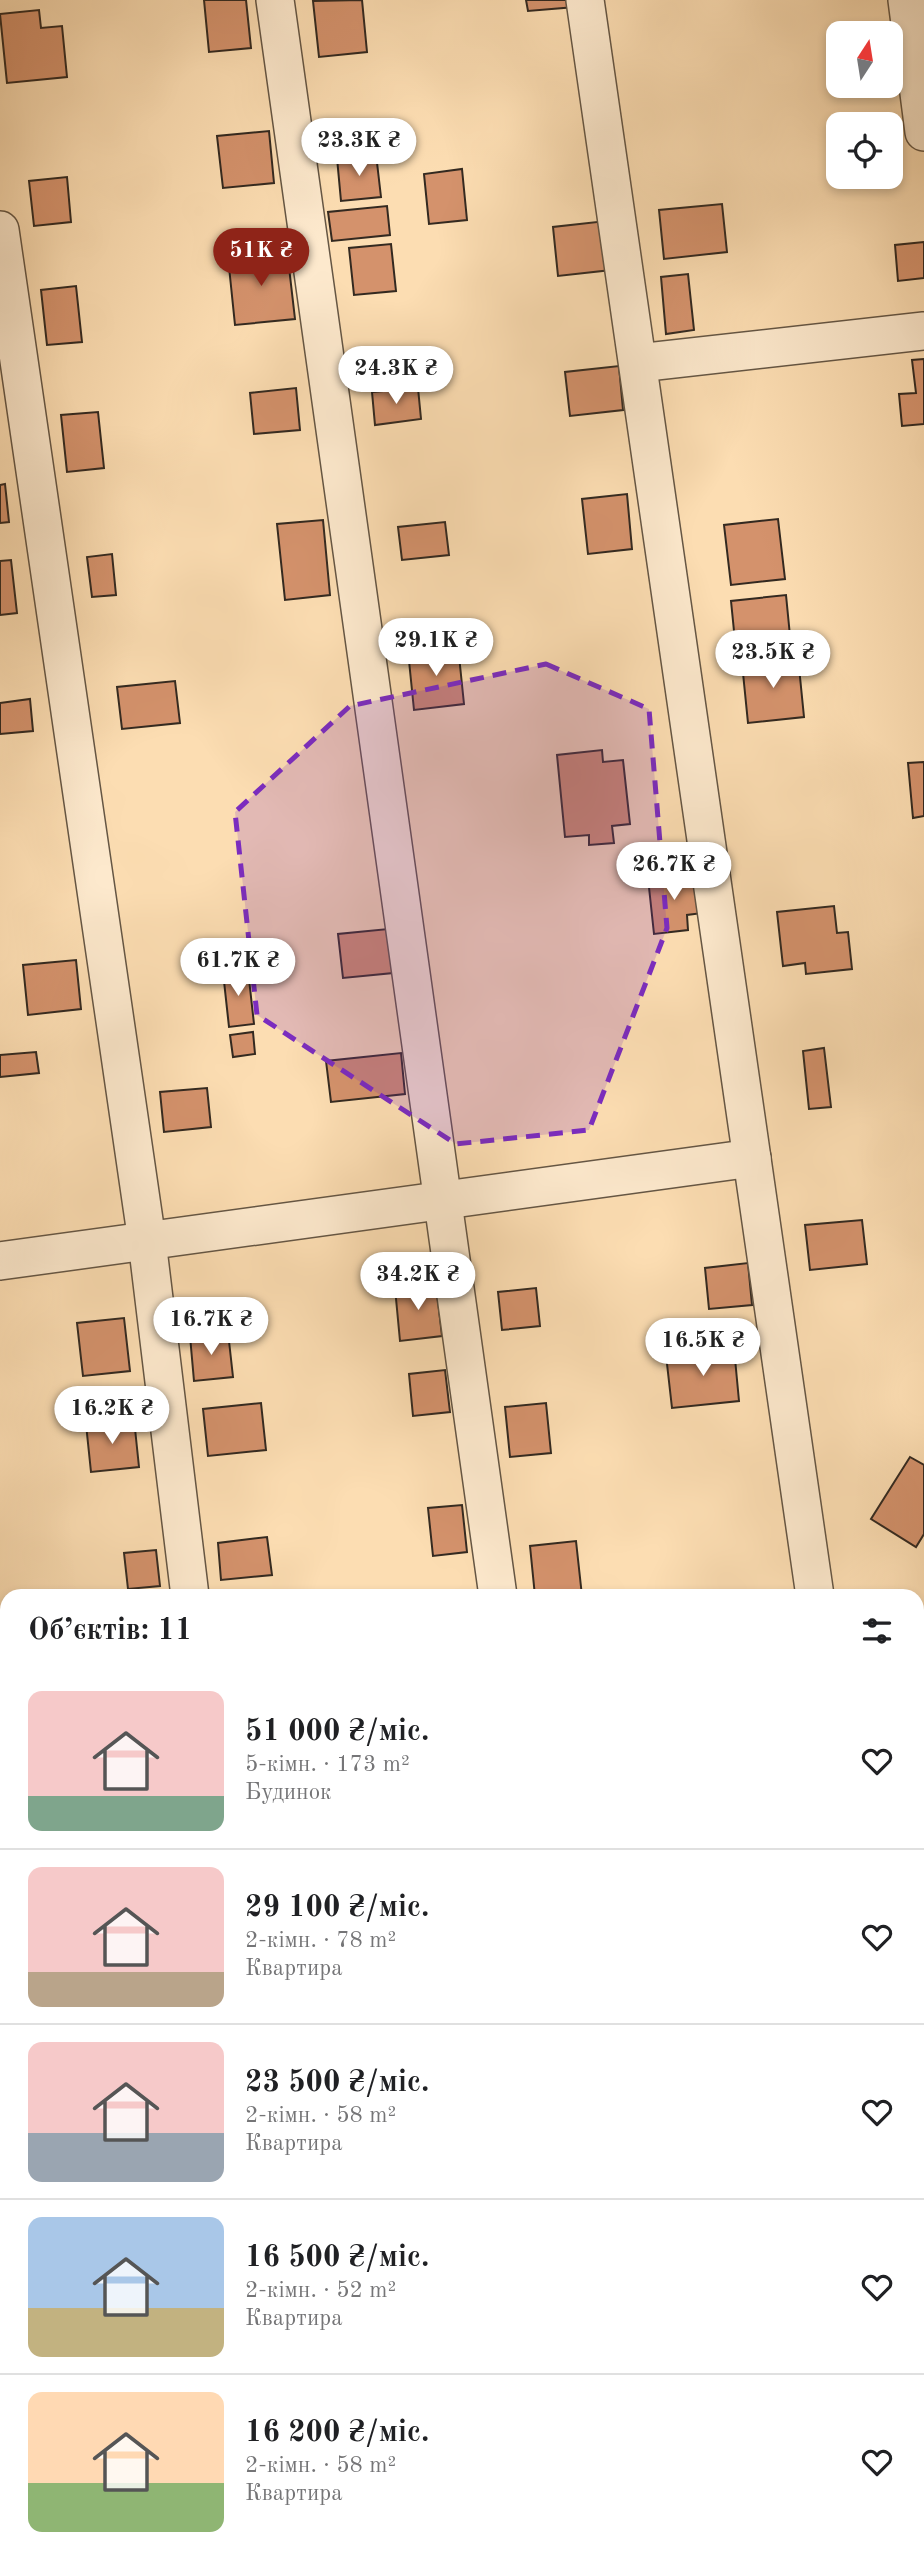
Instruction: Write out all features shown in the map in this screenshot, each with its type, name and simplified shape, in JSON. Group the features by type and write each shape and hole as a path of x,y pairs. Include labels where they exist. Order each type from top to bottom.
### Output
{"street":[{"path":"275,0 497,1589"},
{"path":"585,0 814,1589"},
{"path":"906,0 924,132"},
{"path":"0,230 147,1241 189,1589"},
{"path":"638,363 924,331"},
{"path":"0,1261 752,1158"}],"highlighted area":[{"path":"546,664 649,709 667,928 589,1130 456,1144 257,1015 235,812 350,706"}],"building":[{"path":"204,0 246,0 251,48 209,52"},
{"path":"362,0 367,52 319,57 313,1"},
{"path":"526,0 574,0 575,7 528,11"},
{"path":"39,10 41,28 62,26 67,77 7,83 0,14"},
{"path":"269,131 274,183 223,188 217,136"},
{"path":"376,154 381,197 341,201 337,158"},
{"path":"462,169 467,220 429,224 424,174"},
{"path":"67,177 71,222 34,226 29,181"},
{"path":"722,204 727,252 664,259 659,210"},
{"path":"387,206 390,235 332,241 328,212"},
{"path":"606,221 611,270 558,276 553,227"},
{"path":"924,242 924,278 898,281 895,245"},
{"path":"391,244 396,291 354,295 349,248"},
{"path":"287,250 295,319 235,325 228,257"},
{"path":"688,274 694,330 666,334 661,277"},
{"path":"76,286 82,342 47,345 41,290"},
{"path":"924,359 924,424 902,426 899,394 916,393 912,360"},
{"path":"619,366 623,410 570,416 565,372"},
{"path":"296,388 300,430 254,434 250,393"},
{"path":"418,388 421,419 375,425 372,392"},
{"path":"98,412 104,468 67,472 61,415"},
{"path":"5,484 9,522 0,523 0,485"},
{"path":"627,494 632,549 588,554 582,499"},
{"path":"778,519 785,579 731,585 724,525"},
{"path":"323,520 330,595 285,600 277,524"},
{"path":"445,522 449,555 402,560 398,527"},
{"path":"112,554 116,595 92,597 87,557"},
{"path":"11,560 17,613 0,615 0,561"},
{"path":"786,595 791,646 736,651 731,601"},
{"path":"458,646 464,704 414,710 408,651"},
{"path":"798,657 804,717 748,723 742,663"},
{"path":"175,681 180,723 122,729 117,687"},
{"path":"30,699 33,731 0,734 0,703"},
{"path":"602,750 603,762 623,760 630,824 612,826 614,843 589,845 589,835 565,837 557,755"},
{"path":"924,762 924,816 913,818 908,763"},
{"path":"699,873 703,913 687,915 688,930 654,934 648,878"},
{"path":"834,906 837,933 848,932 852,969 806,974 805,963 783,966 777,912"},
{"path":"388,929 393,973 343,978 338,934"},
{"path":"76,960 81,1009 28,1015 23,965"},
{"path":"248,970 254,1024 229,1027 223,972"},
{"path":"253,1032 255,1054 233,1057 230,1035"},
{"path":"824,1048 831,1107 809,1109 803,1051"},
{"path":"36,1052 39,1073 0,1077 0,1055"},
{"path":"401,1053 405,1094 331,1102 326,1061"},
{"path":"207,1088 211,1127 164,1132 160,1092"},
{"path":"862,1220 867,1264 810,1270 805,1225"},
{"path":"748,1263 752,1305 709,1309 705,1268"},
{"path":"436,1284 442,1336 400,1341 395,1288"},
{"path":"536,1288 540,1326 502,1330 498,1292"},
{"path":"124,1318 130,1371 83,1376 77,1323"},
{"path":"228,1332 233,1377 194,1381 190,1336"},
{"path":"734,1348 739,1401 672,1408 666,1355"},
{"path":"445,1370 450,1412 413,1416 409,1374"},
{"path":"261,1403 266,1450 208,1456 203,1409"},
{"path":"546,1403 551,1453 510,1457 505,1407"},
{"path":"134,1419 139,1467 91,1472 86,1424"},
{"path":"910,1457 924,1465 924,1534 916,1547 871,1519"},
{"path":"462,1505 467,1552 433,1556 428,1508"},
{"path":"267,1537 272,1575 221,1580 218,1543"},
{"path":"576,1541 581,1589 534,1589 530,1546"},
{"path":"156,1550 160,1586 128,1589 124,1553"}]}
